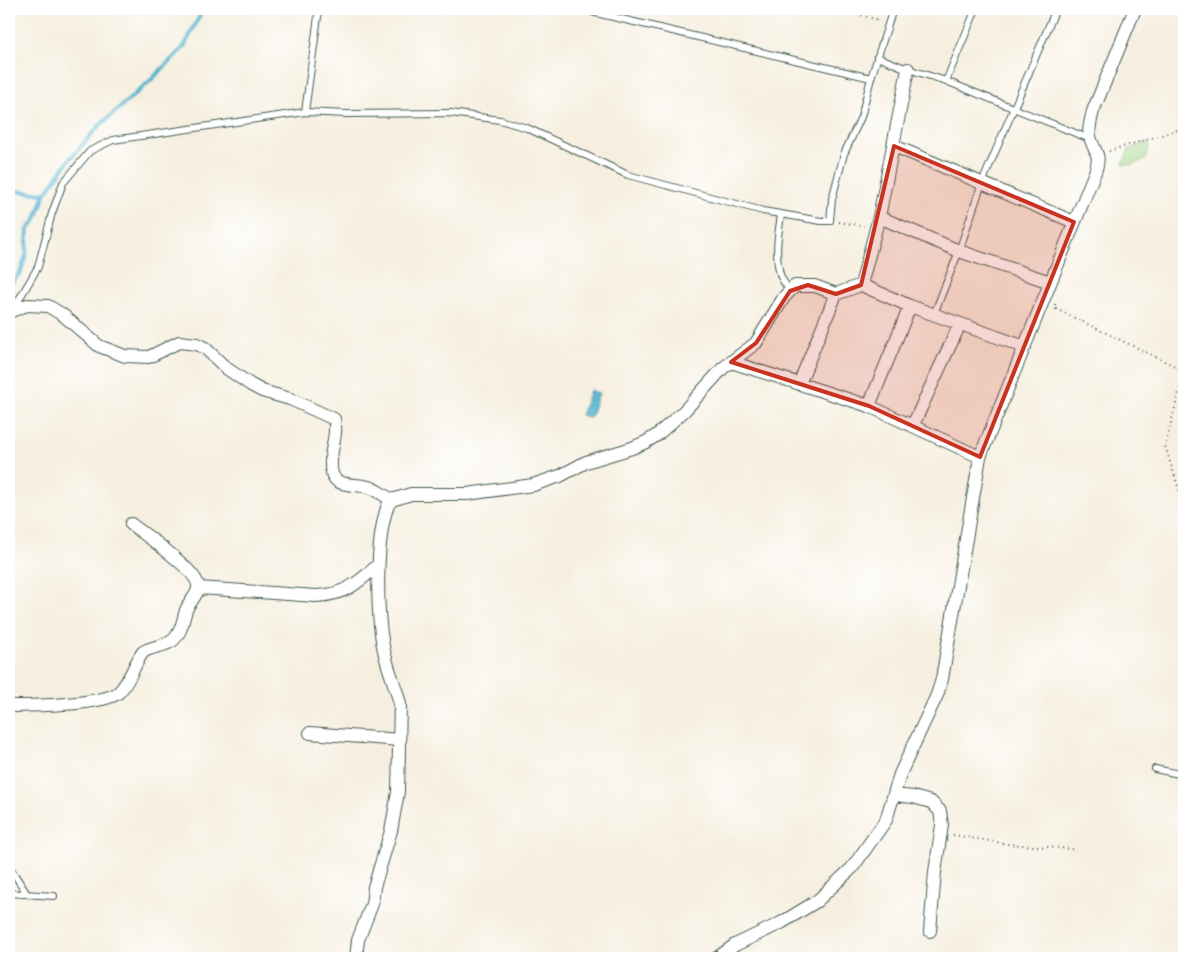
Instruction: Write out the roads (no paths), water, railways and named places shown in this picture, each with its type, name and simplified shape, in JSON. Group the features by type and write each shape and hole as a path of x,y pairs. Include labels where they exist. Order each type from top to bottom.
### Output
{"street":[{"path":"717,958 735,945 781,923 817,901 852,868 886,820 896,783 927,718 942,679 980,457 1095,172 1098,154 1090,139 1089,128 1093,111 1135,9"},
{"path":"861,285 878,222 908,69"},
{"path":"894,146 1074,222"},
{"path":"878,222 1050,282"},
{"path":"356,958 358,940 372,904 374,887 391,831 398,792 400,704 385,657 380,633 378,565 388,505 392,500 406,494 468,494 533,485 560,476 586,462 646,442 662,431 684,411 731,362 756,343 784,297 795,286 808,285 825,288 836,294"},
{"path":"799,384 836,294 861,285 910,306 1025,346"},
{"path":"11,310 27,305 48,306 62,315 99,346 125,356 149,357 179,342 197,344 205,348 226,368 251,385 262,391 290,399 334,419 336,436 330,473 333,478 347,485 371,488 392,500"},
{"path":"869,406 910,306"},
{"path":"913,425 960,324"},
{"path":"731,362 869,406 980,457"},
{"path":"9,706 90,701 106,698 118,692 143,652 169,642 177,635 198,588 195,576 130,524"},
{"path":"198,588 330,596 357,584 378,565"},
{"path":"310,733 400,740"},
{"path":"894,795 913,797 931,802 940,811 942,825 934,872 930,931"}],"lane":[{"path":"305,112 319,9"},
{"path":"11,310 38,267 52,213 63,184 90,151 114,140 305,112 346,114 452,113 500,120 527,128 628,175 781,215 830,221 832,199 844,154 861,117 877,57 893,9"},
{"path":"946,82 976,9"},
{"path":"934,314 959,251 982,183 1056,9"},
{"path":"592,12 871,78"},
{"path":"877,57 1090,139"},
{"path":"781,215 778,229 778,258 781,277 790,291"},
{"path":"1155,769 1184,775"},
{"path":"9,866 27,894"},
{"path":"9,893 54,896"}],"water":[{"path":"590,390 599,393 590,418 581,415"}],"waterway":[{"path":"9,285 21,271 26,255 28,230 36,219 45,194 70,159 98,127 151,80 184,47 203,9"},
{"path":"9,190 45,194"}]}
